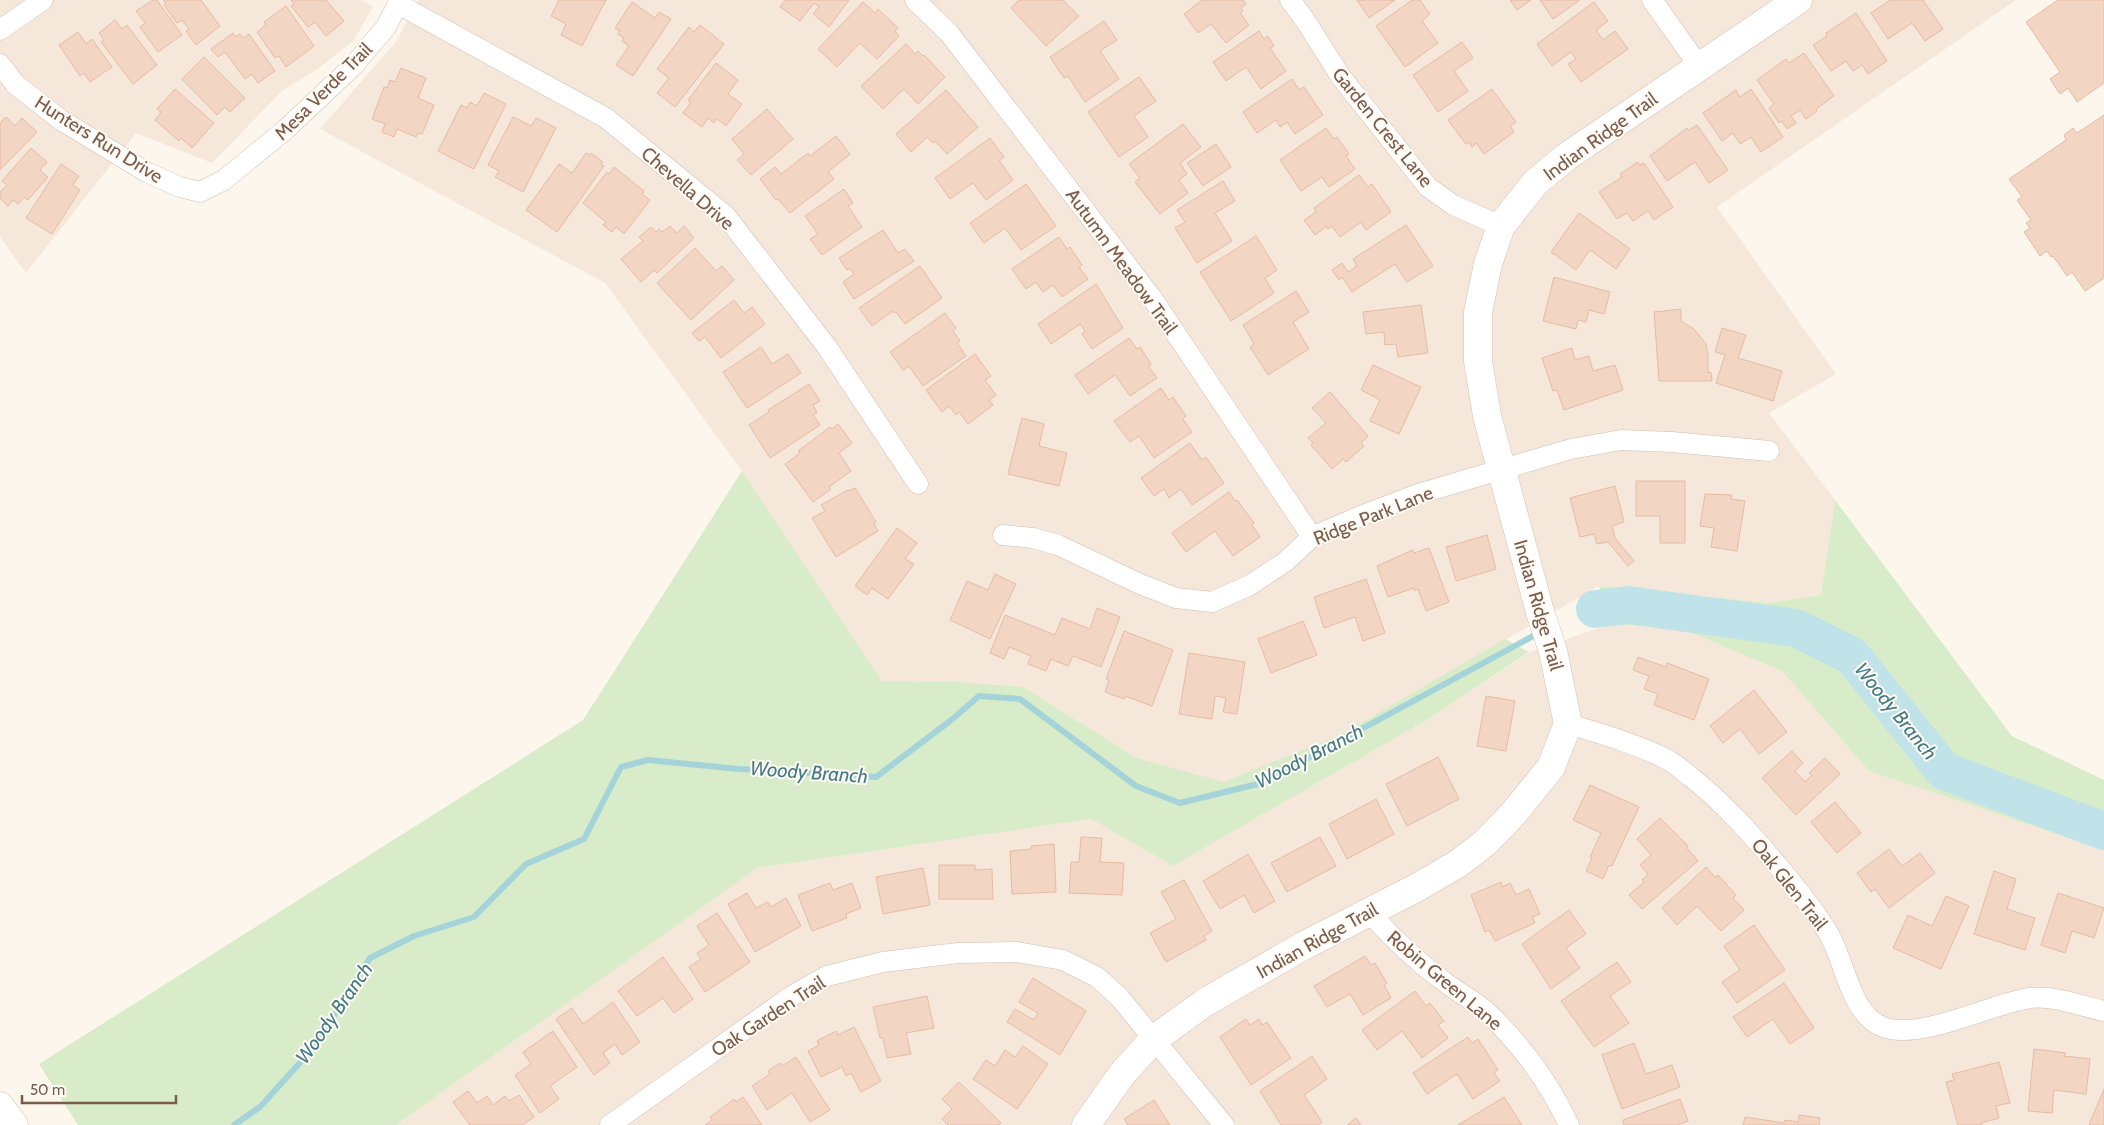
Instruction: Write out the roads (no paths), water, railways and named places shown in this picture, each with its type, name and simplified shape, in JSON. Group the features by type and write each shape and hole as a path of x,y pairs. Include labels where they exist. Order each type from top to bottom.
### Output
{"street":[{"path":"0,30 42,0"},
{"name":"Autumn Meadow Trail","path":"915,0 955,41 1152,298 1312,537"},
{"name":"Garden Crest Lane","path":"1290,0 1341,77 1428,187 1454,205 1501,226"},
{"path":"1652,0 1700,66"},
{"name":"Indian Ridge Trail","path":"1086,1125 1122,1074 1153,1040 1204,1003 1368,911 1418,887 1459,863 1486,842 1513,814 1551,767 1568,724 1553,651 1540,612 1487,416 1478,361 1478,312 1488,264 1501,226 1535,183 1566,157 1798,0"},
{"name":"Mesa Verde Trail","path":"235,172 285,130 353,66 386,27 399,2"},
{"name":"Chevella Drive","path":"399,2 606,118 726,216 827,346 918,484"},
{"name":"Hunters Run Drive","path":"0,64 15,84 61,120 148,173 163,180 200,192 210,189 235,172"},
{"name":"Ridge Park Lane","path":"1003,535 1033,538 1058,544 1140,584 1176,598 1212,602 1250,585 1285,562 1312,537 1363,515 1418,494 1571,449 1621,440 1672,442 1769,451"},
{"name":"Oak Glen Trail","path":"1568,724 1619,739 1669,761 1716,796 1762,847 1810,905 1829,933 1858,1002 1868,1018 1883,1027 1899,1029 1920,1028 2031,998 2060,1000 2104,1011"},
{"name":"Robin Green Lane","path":"1368,911 1395,942 1494,1019 1523,1050 1545,1081 1569,1125"},
{"name":"Oak Garden Trail","path":"610,1125 790,996 827,976 883,962 958,954 1017,952 1062,960 1097,977 1120,998 1224,1125"},
{"path":"0,1106 14,1125"}],"waterway":[{"name":"Woody Branch","path":"1595,609 1628,605 1796,628 1852,656 1944,771 2104,831"},
{"name":"Woody Branch","path":"234,1125 260,1107 315,1046 370,958 414,936 474,917 526,864 584,839 621,767 648,760 739,769 876,777 950,721 979,696 1020,699 1136,786 1180,803 1262,783 1535,635"}]}
